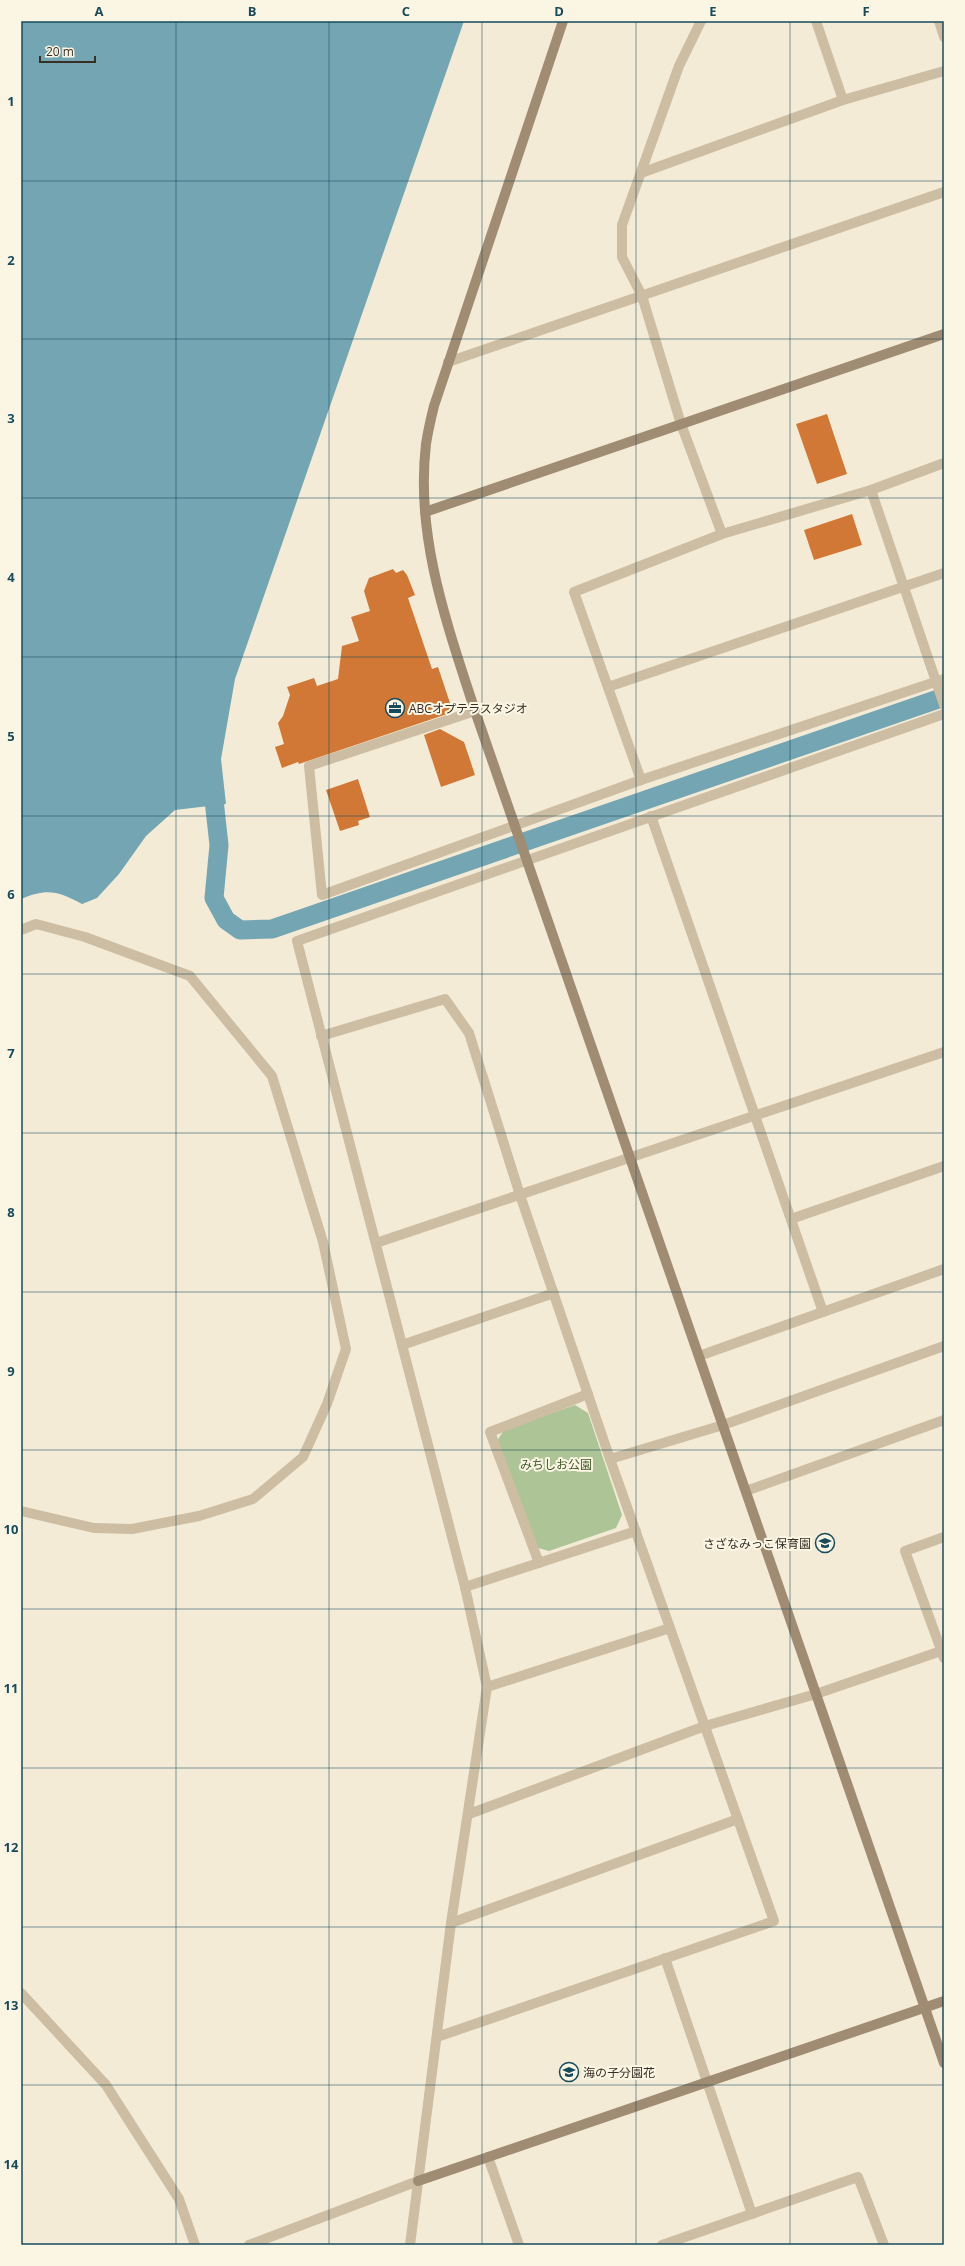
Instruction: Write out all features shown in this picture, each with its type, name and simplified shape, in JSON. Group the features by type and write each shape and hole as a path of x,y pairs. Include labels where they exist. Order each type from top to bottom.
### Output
{"street":[{"path":"563,21 434,406 426,444 425,512 431,562 441,602 475,711 520,836 944,2063"},
{"path":"701,21 679,66 622,225 622,257 642,296 681,424 722,534"},
{"path":"816,21 843,100"},
{"path":"939,21 944,37"},
{"path":"641,173 843,100 944,71"},
{"path":"448,362 944,192"},
{"path":"425,512 944,334"},
{"path":"642,780 574,592 722,534 871,490 944,463"},
{"path":"871,490 904,586 940,680 944,705"},
{"path":"608,687 944,573"},
{"path":"475,711 309,766 322,895 642,780 940,680"},
{"path":"410,2245 451,1922 469,1814 487,1687 465,1587 296,941 526,857 651,816 944,714"},
{"path":"651,816 823,1312"},
{"path":"21,930 36,924 85,937 190,976 272,1076 323,1242 346,1348 327,1404 303,1457 252,1499 200,1516 132,1529 94,1528 21,1511"},
{"path":"321,1036 445,999 469,1033 520,1195 610,1460 774,1921 437,2037"},
{"path":"376,1243 944,1052"},
{"path":"791,1219 944,1166"},
{"path":"699,1356 944,1269"},
{"path":"402,1346 554,1293"},
{"path":"610,1460 723,1426 944,1346"},
{"path":"539,1563 490,1432 588,1394"},
{"path":"746,1491 944,1420"},
{"path":"465,1587 636,1531"},
{"path":"469,1814 705,1726 816,1694 943,1653 905,1551 944,1537"},
{"path":"487,1687 670,1628"},
{"path":"451,1922 738,1819"},
{"path":"664,1958 752,2214"},
{"path":"21,1993 106,2085 179,2199 195,2245"},
{"path":"250,2245 418,2181 944,2001"},
{"path":"488,2157 519,2245"},
{"path":"662,2245 858,2177 884,2245"}],"green space":[{"name":"みちしお公園","path":"575,1405 588,1413 622,1515 616,1528 549,1551 538,1548 497,1441 504,1430"}],"water":[{"path":"21,21 464,21 235,679 221,759 226,804 175,810 146,836 119,874 97,898 82,904 66,896 52,892 38,893 21,899"}],"building":[{"path":"827,414 847,474 817,484 796,424"},
{"path":"852,514 862,545 814,560 804,530"},
{"path":"393,569 396,573 403,570 407,575 415,595 408,598 432,669 438,667 453,712 299,764 298,762 282,768 275,747 284,744 278,723 283,716 290,695 287,687 314,678 317,686 338,679 342,646 359,641 351,617 370,611 364,591 369,578"},
{"path":"440,729 464,742 475,775 441,787 424,735"},
{"path":"358,779 370,817 358,821 359,825 340,831 326,790"}],"waterway":[{"path":"214,800 219,845 214,898 226,920 240,930 272,929 944,697"}],"place":[{"name":"ABCオプテラスタジオ","path":"395,708"},
{"name":"さざなみっこ保育園","path":"825,1543"},
{"name":"海の子分園花","path":"569,2072"}]}
